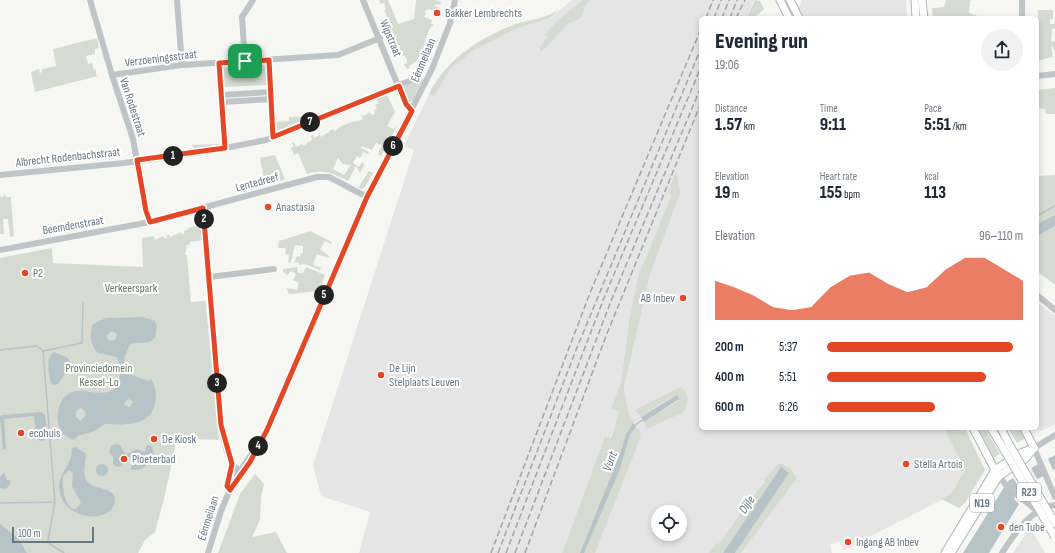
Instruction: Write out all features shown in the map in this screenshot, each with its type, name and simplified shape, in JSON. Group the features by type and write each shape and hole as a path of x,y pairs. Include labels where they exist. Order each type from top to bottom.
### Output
{"main road":[{"path":"780,0 788,16"},
{"path":"790,0 798,16"},
{"path":"915,0 916,16"},
{"path":"922,0 924,16"},
{"path":"974,430 997,473"},
{"name":"R23","path":"994,430 1006,446 1055,523"},
{"name":"R23","path":"1002,430 1006,446 1055,537"},
{"path":"1025,430 1034,448"},
{"name":"N19","path":"946,553 997,473 1025,459 1034,448"},
{"name":"N19","path":"951,553 997,473"}],"street":[{"name":"Van Rodestraat","path":"90,0 112,75 127,117 137,160 146,211 150,222"},
{"path":"177,0 182,65"},
{"path":"245,61 242,17 253,0"},
{"name":"Wipstraat","path":"363,0 406,104 412,111"},
{"name":"Eénmeilaan","path":"208,553 220,511 246,460 254,452 267,430 367,197 432,70 446,35 455,0"},
{"path":"1022,0 1022,16"},
{"name":"Verzoeningsstraat","path":"112,75 182,65 338,55 380,38"},
{"path":"269,60 273,137"},
{"path":"216,63 222,102 225,148"},
{"path":"1039,76 1055,74"},
{"path":"399,86 419,77"},
{"name":"Albrecht Rodenbachstraat","path":"0,175 137,160 225,148 273,137 399,86"},
{"path":"221,95 271,96"},
{"path":"222,102 271,96"},
{"name":"Lentedreef","path":"150,222 317,177 329,178 367,197"},
{"path":"203,208 221,425 232,464 240,473"},
{"name":"Beemdenstraat","path":"0,250 150,222"},
{"path":"209,278 274,270"},
{"path":"1039,296 1054,307"},
{"name":"N19","path":"1034,448 1055,435"},
{"path":"1034,448 1055,497"},
{"path":"230,490 227,483 232,464"},
{"path":"997,473 1005,484 1025,501 1049,515 1055,537"},
{"path":"1002,553 1017,529 1040,511 1055,505"}],"shaded area":[{"path":"572,0 754,0 748,16 699,16 699,430 945,430 965,470 951,495 844,550 839,541 830,545 832,553 595,553 641,437 640,430 637,430 628,411 624,388 650,275 679,193 668,192 671,196 638,278 629,321 621,383 612,408 620,412 610,438 605,436 562,553 359,553 370,512 321,496 313,465 414,150 404,146 429,94 434,95 446,73 453,65 474,50 502,34 524,25 550,18"},
{"path":"802,0 906,0 907,16 802,16 798,9"},
{"path":"1055,215 1055,226 1039,235 1039,223"},
{"path":"1039,304 1055,316 1055,424 1042,431 1039,430"},
{"path":"143,317 155,321 157,326 155,338 149,342 130,345 124,358 129,374 149,381 151,379 156,391 155,403 148,417 142,420 135,423 120,425 105,424 95,431 78,436 74,440 69,438 61,431 58,423 59,408 66,395 79,391 100,393 107,392 114,389 119,383 120,369 117,357 98,353 93,346 91,339 93,324 106,318","holes":["112,331 117,334 115,340 110,341 107,338 107,335","128,399 133,401 130,407 124,404","81,408 85,411 86,415 80,421 75,415 78,409"]},
{"path":"54,352 68,358 71,365 58,384 54,385 51,383 48,366 49,358"},
{"path":"677,395 679,399 644,422 641,417"},
{"path":"41,412 45,415 47,434 45,440 40,441 36,438 34,416 4,419 6,449 3,450 0,417 2,415"},
{"path":"633,423 636,427 630,434 620,469 584,553 580,553 620,454 626,435"},
{"path":"116,444 120,445 125,453 128,454 136,449 145,452 146,446 150,445 154,454 150,463 141,469 131,469 132,460 130,457 123,459 122,466 116,467 113,464 113,457 109,452 111,446"},
{"path":"76,447 86,454 84,471 87,481 94,486 111,492 114,495 114,505 109,512 100,516 79,514 69,508 62,499 59,482 71,457 72,448","holes":["69,470 73,473 72,486 81,503 74,509 66,500 63,485 63,476"]},
{"path":"1055,455 1055,469 1021,489 1014,499 1019,504 989,553 963,553 1008,481"},
{"path":"102,464 106,466 108,470 106,474 102,476 98,474 96,470 98,466"},
{"name":"Dijle","path":"781,467 789,473 735,553 723,553"},
{"path":"4,472 7,480 10,480 10,484 6,489 0,488 0,477"},
{"path":"0,524 18,538 27,553 0,553"},
{"path":"1030,527 1045,553 1013,553 1021,541"}],"green space":[{"path":"379,0 388,0 398,24 414,19 416,0 436,0 441,2 440,5 435,4 440,12 428,9 424,11 426,13 424,17 432,20 431,24 434,25 428,32 419,56 415,62 409,66 410,68 407,69 404,64 407,63 407,59 404,55 402,56 398,49 401,46 398,45 389,23 390,22 384,10 386,10 384,3 381,4"},
{"path":"583,0 591,0 586,5 580,19 569,23 540,53 540,47 548,36 544,35 557,21"},
{"path":"755,0 760,1 764,9 756,16 748,16"},
{"path":"946,0 972,0 970,1 969,13 978,16 933,16 932,8 944,7"},
{"path":"559,9 550,18 515,29 474,50 450,69 434,96 429,94 445,70 478,42 503,29 521,22 544,17"},
{"path":"1038,10 1053,10 1053,19 1050,19 1050,24 1055,24 1055,29 1052,29 1051,41 1055,42 1055,50 1051,46 1053,57 1039,60 1039,16"},
{"path":"97,38 99,48 95,49 95,54 86,56 88,64 92,63 94,70 96,69 96,75 98,76 35,92 31,72 39,69 40,73 42,72 42,69 56,66 53,49"},
{"path":"265,65 267,85 224,87 223,67"},
{"path":"422,78 423,79 413,101 409,102 403,91 403,87"},
{"path":"1055,88 1055,114 1046,114 1045,109 1039,108 1039,90"},
{"path":"387,95 395,112 387,126 394,129 397,126 381,156 378,154 382,145 376,143 372,150 362,146 361,148 369,152 368,154 363,152 360,158 357,156 353,163 359,167 362,162 365,164 360,173 356,166 348,181 333,174 323,172 312,172 307,174 298,153 294,155 291,148 294,146 292,143 294,143 296,147 302,144 303,146 312,140 311,136 313,135 314,138 319,136 319,132 321,137 333,129 335,131 339,127 346,124 363,119 361,115 364,116 370,112 371,115 375,114 374,110 377,109 375,105 379,103 377,100 373,100","holes":["338,158 343,164 351,165 344,175 333,169"]},
{"path":"311,116 277,131 276,122 289,121 289,117"},
{"path":"192,145 219,145 194,149"},
{"path":"275,155 285,179 280,181 278,176 274,177 274,182 265,184 260,158"},
{"path":"369,171 373,173 365,187 362,189 358,188"},
{"path":"676,172 680,193 650,275 624,388 628,411 637,429 640,430 641,437 595,553 562,553 605,436 611,438 619,412 611,408 621,383 629,321 638,277 671,196 668,192"},
{"path":"1055,175 1055,215 1039,223 1039,176"},
{"path":"5,194 6,197 11,197 14,236 10,237 8,219 3,219 4,234 0,234 0,195 1,198"},
{"name":"Provinciedomein Kessel-Lo","path":"199,216 200,228 201,218 203,240 190,242 190,245 187,245 185,255 187,255 191,302 205,301 206,306 219,440 177,438 164,499 155,532 145,540 138,553 0,553 0,258 52,248 53,263 143,267 142,238 154,236 155,240 163,236 164,238 167,238 167,235 170,237 181,232 184,234 184,231 189,229 188,228 196,226 195,217"},
{"path":"1055,226 1055,285 1039,273 1039,235"},
{"path":"310,231 332,242 331,244 325,241 320,249 329,256 328,258 317,254 313,265 321,268 320,270 305,264 299,265 298,262 294,263 297,256 300,257 301,253 303,253 303,246 295,245 291,262 288,263 289,255 285,254 286,248 278,248 279,241"},
{"path":"297,267 298,273 303,273 306,267 325,275 319,291 289,294 286,288 297,290 299,283 293,280 296,274 291,271 288,275 283,272 283,269"},
{"path":"680,387 684,390 688,399 684,412 647,429 644,422 679,400 677,395 663,402 641,417 635,410"},
{"path":"945,430 966,430 985,470 965,503 959,508 941,499 951,494 965,470"},
{"path":"977,430 986,430 1000,454 993,458"},
{"path":"1009,430 1022,430 1026,438 1017,443"},
{"path":"779,463 790,468 797,478 741,553 735,553 789,473 781,467 723,553 709,553 717,543 719,544 752,497 765,482 764,480"},
{"path":"255,474 264,484 261,497 260,520 252,537 276,532 287,553 218,553 240,494"}],"pier":[{"path":"1048,459 1053,470 1044,476 1038,464"},
{"path":"1030,466 1038,481 1022,492 1012,476"}],"waterway":[{"name":"Vunt","path":"1039,215 1055,206"},
{"path":"64,553 50,544 48,540 55,502 43,351 82,343 83,303"},
{"path":"0,350 37,346 43,351"},
{"name":"Vunt","path":"634,426 644,419"},
{"path":"0,503 55,502"}],"railway":[{"path":"707,16 713,0"},
{"path":"715,16 721,0"},
{"path":"723,16 729,0"},
{"path":"731,16 737,0"},
{"path":"737,16 745,0"},
{"path":"491,553 590,293 699,34"},
{"path":"498,553 576,350 699,53"},
{"path":"506,553 604,298 699,72"},
{"path":"515,553 611,301 699,92"},
{"path":"525,553 606,336 699,108"}],"place":[{"name":"Bakker Lembrechts","path":"437,13"},
{"name":"Anastasia","path":"268,207"},
{"name":"P2","path":"25,273"},
{"name":"AB Inbev","path":"683,298"},
{"name":"De Lijn Stelplaats Leuven","path":"381,375"},
{"name":"ecohuis","path":"21,433"},
{"name":"De Kiosk","path":"154,439"},
{"name":"Ploeterbad","path":"124,459"},
{"name":"Stella Artois","path":"906,464"},
{"name":"den Tube","path":"1001,527"},
{"name":"Ingang AB Inbev","path":"848,542"}],"route":[{"path":"269,60 273,137 399,86 406,104 412,111 400,131 367,197 267,430 250,462 230,490 227,486 230,467 232,464 229,458 221,425 203,208 150,222 146,211 137,160 225,148 219,63 245,61 269,60"}],"park label":[{"name":"Verkeerspark","path":"131,288"}]}
